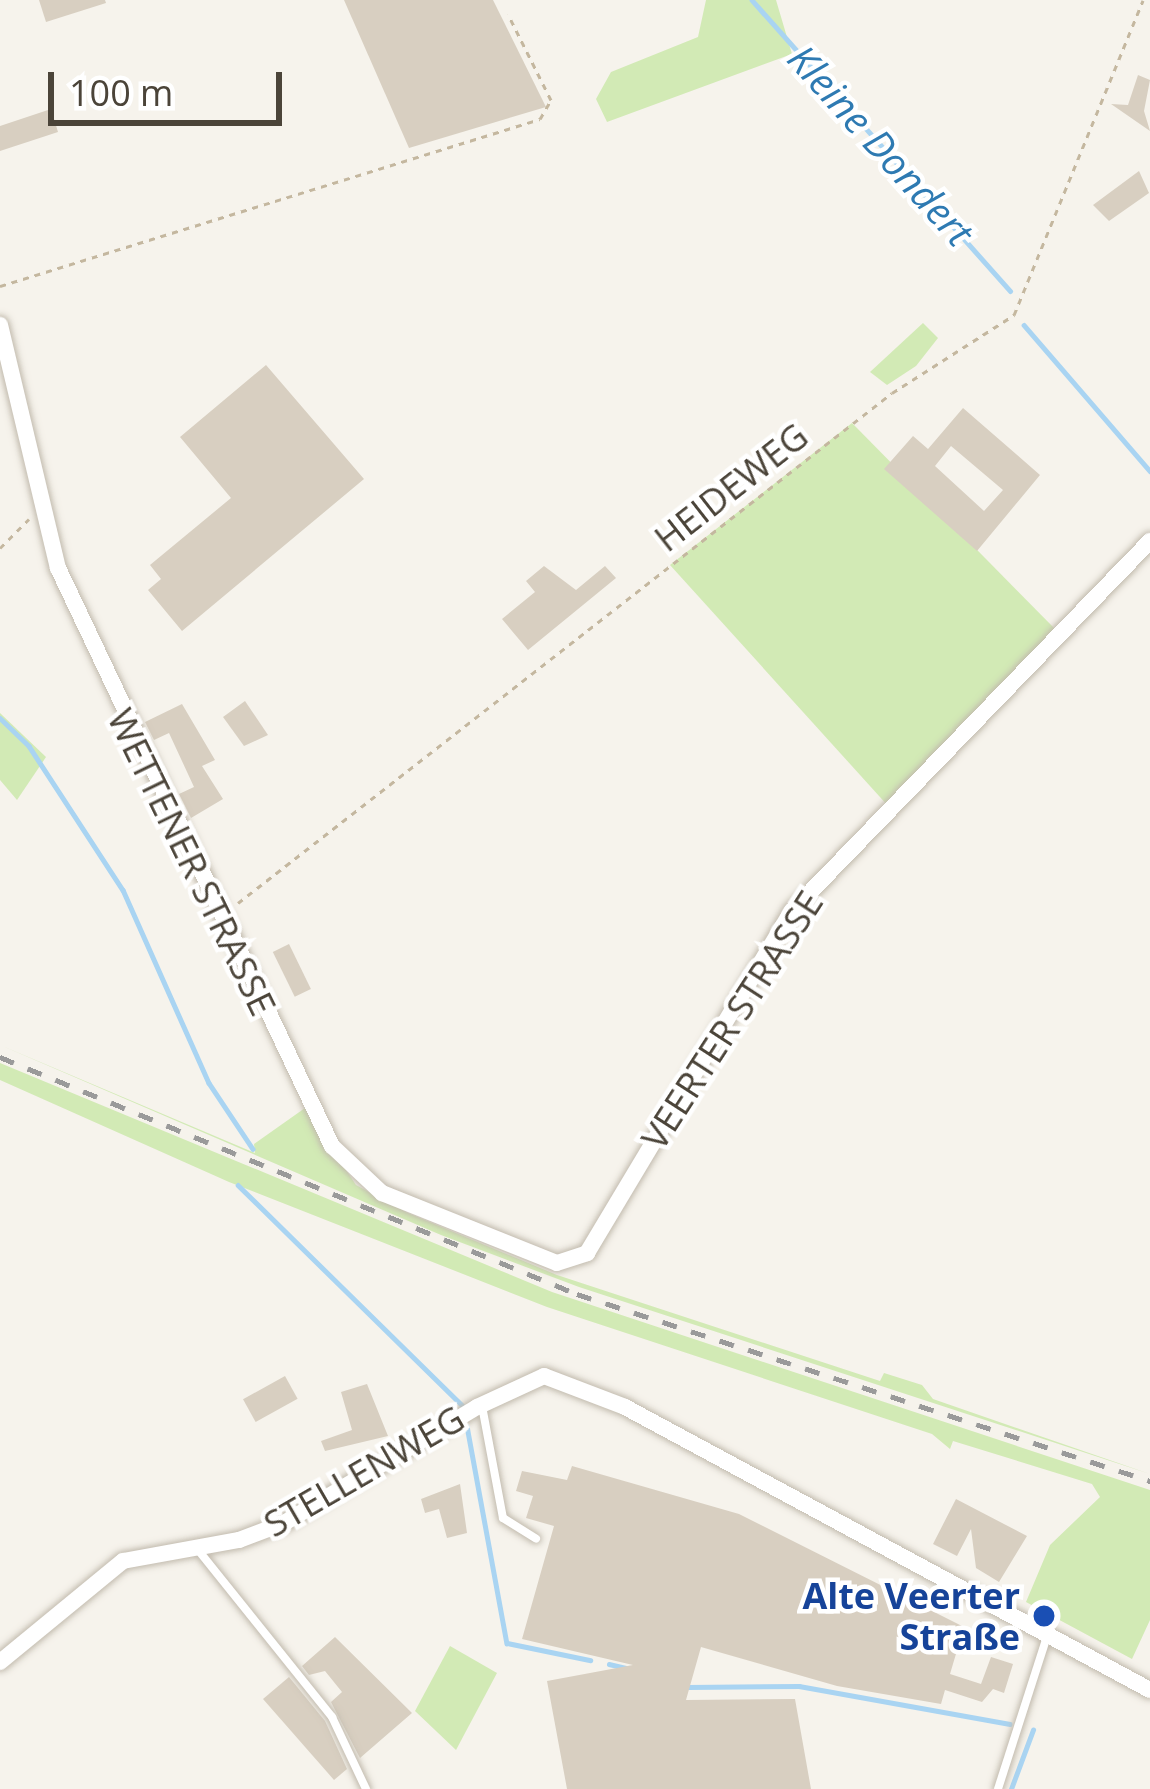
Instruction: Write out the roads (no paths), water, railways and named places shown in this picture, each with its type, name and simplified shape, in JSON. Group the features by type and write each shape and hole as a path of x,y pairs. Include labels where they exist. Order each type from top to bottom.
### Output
{"street":[{"name":"WETTENER STRASSE","path":"0,325 38,509 110,691 332,1146 382,1193"},
{"name":"VEERTER STRASSE","path":"382,1193 557,1263 586,1253 792,910 1150,541"},
{"name":"STELLENWEG","path":"0,1661 123,1561 284,1522 482,1404 544,1376 625,1407 1048,1634"},
{"path":"1048,1634 1150,1690"}],"lane":[{"path":"482,1404 503,1518 536,1539"},
{"path":"195,1544 332,1717 366,1789"},
{"path":"998,1789 1048,1634"}],"waterway":[{"name":"Kleine Dondert","path":"752,0 1010,291"},
{"name":"Kleine Dondert","path":"1024,325 1150,471"},
{"path":"0,718 29,746 123,890 209,1083 253,1149"},
{"path":"238,1185 463,1406"},
{"path":"467,1426 507,1643 590,1660"},
{"path":"609,1664 627,1668"},
{"path":"688,1687 799,1686 1010,1724"},
{"path":"1011,1789 1033,1730"}],"railway":[{"path":"0,1057 577,1294 1150,1481"}],"place":[{"name":"Alte Veerter Straße","path":"1044,1616"}]}
